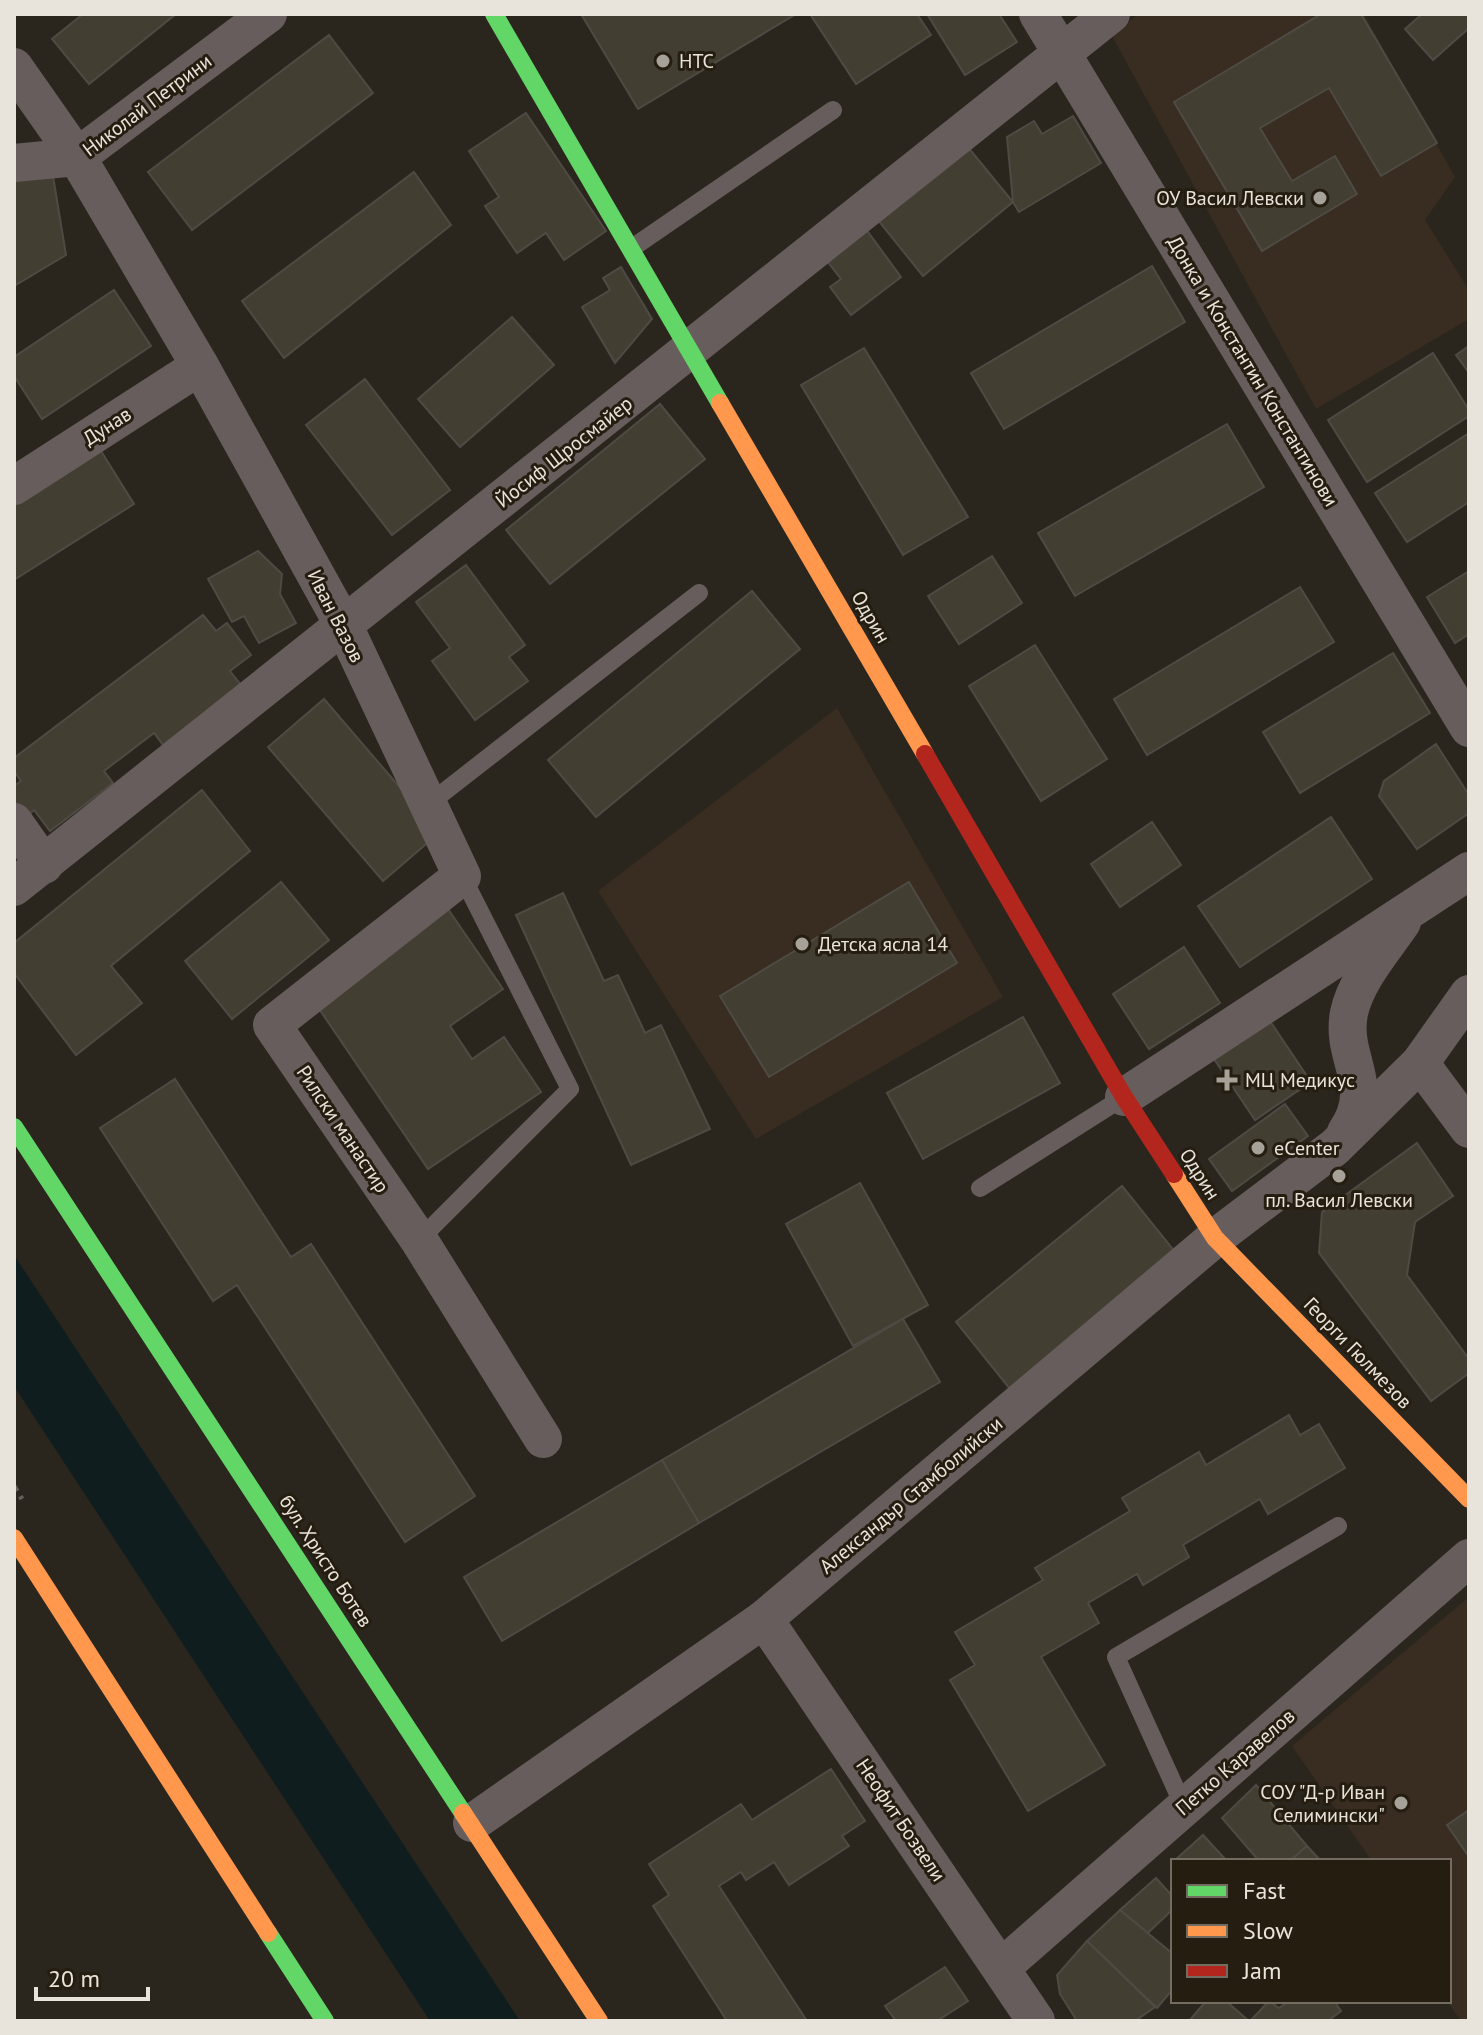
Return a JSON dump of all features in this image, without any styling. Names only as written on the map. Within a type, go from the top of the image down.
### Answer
[{"type":"street","name":"Николай Петрини","points":[[14,163],[77,157],[268,14]]},
{"type":"street","name":"Одрин","points":[[494,14],[1124,1097],[1215,1238]]},
{"type":"street","name":"Донка и Константин Константинови","points":[[1038,14],[1469,728]]},
{"type":"street","name":"Йосиф Щросмайер","points":[[29,876],[1111,14]]},
{"type":"street","name":"Иван Вазов","points":[[14,67],[77,157],[200,366],[344,626],[426,806],[462,876]]},
{"type":"street","name":"Дунав","points":[[14,486],[200,366]]},
{"type":"street","points":[[14,822],[29,876]]},
{"type":"street","points":[[1124,1097],[1469,871]]},
{"type":"street","name":"Рилски манастир","points":[[462,876],[272,1025],[419,1240],[543,1439]]},
{"type":"street","points":[[1335,1147],[1356,1115],[1361,1100],[1348,1036],[1354,994],[1410,910]]},
{"type":"street","points":[[1335,1147],[1420,1063],[1469,994]]},
{"type":"street","points":[[1420,1063],[1469,1129]]},
{"type":"street","name":"бул. Христо Ботев","points":[[14,1127],[599,2021]]},
{"type":"street","name":"Александър Стамболийски","points":[[472,1823],[764,1619],[1215,1238],[1335,1147]]},
{"type":"street","name":"Георги Гюлмезов","points":[[1215,1238],[1469,1499]]},
{"type":"street","points":[[18,1554],[325,2021]]},
{"type":"street","name":"Петко Каравелов","points":[[1001,1968],[1469,1558]]},
{"type":"street","name":"Неофит Бозвели","points":[[764,1619],[1036,2021]]},
{"type":"lane","points":[[632,248],[833,110]]},
{"type":"lane","points":[[426,806],[699,593]]},
{"type":"lane","name":"Иван Вазов","points":[[419,1240],[570,1089],[462,876]]},
{"type":"lane","points":[[980,1188],[1124,1097]]},
{"type":"lane","points":[[1184,1807],[1116,1657],[1338,1526]]},
{"type":"shaded area","name":"ОУ Васил Левски","points":[[1138,14],[1364,14],[1455,177],[1425,220],[1469,290],[1469,319],[1316,409],[1112,36]]},
{"type":"shaded area","name":"Детска ясла 14","points":[[837,708],[1003,997],[756,1139],[598,891]]},
{"type":"shaded area","points":[[14,1255],[520,2021],[430,2021],[14,1386]]},
{"type":"shaded area","name":"СОУ \"Д-р Иван Селимински\"","points":[[1469,1597],[1469,2021],[1461,2021],[1448,2003],[1451,2003],[1451,1859],[1371,1859],[1292,1746]]},
{"type":"building","points":[[83,14],[176,14],[89,84],[52,39]]},
{"type":"building","name":"НТС","points":[[581,14],[796,14],[638,109]]},
{"type":"building","points":[[810,14],[917,14],[931,35],[856,84]]},
{"type":"building","points":[[927,14],[999,14],[1017,42],[965,75]]},
{"type":"building","points":[[1321,14],[1361,14],[1437,143],[1381,176],[1329,88],[1260,128],[1292,181],[1335,156],[1357,194],[1262,251],[1174,102]]},
{"type":"building","points":[[1422,14],[1469,14],[1469,28],[1433,60],[1405,29]]},
{"type":"building","points":[[329,35],[373,93],[192,230],[148,172]]},
{"type":"building","points":[[526,113],[606,231],[564,260],[546,233],[517,253],[485,206],[499,197],[469,151]]},
{"type":"building","points":[[1073,116],[1101,163],[1019,212],[1013,202],[1007,137],[1034,121],[1042,134]]},
{"type":"building","points":[[967,146],[1013,202],[923,276],[877,219]]},
{"type":"building","points":[[52,170],[66,255],[14,286],[14,177]]},
{"type":"building","points":[[414,172],[451,225],[284,358],[242,301]]},
{"type":"building","points":[[863,225],[901,277],[851,315],[830,287],[841,279],[823,256]]},
{"type":"building","points":[[1152,266],[1185,322],[1004,429],[971,373]]},
{"type":"building","points":[[621,267],[652,319],[615,363],[582,307],[610,290],[603,278]]},
{"type":"building","points":[[114,290],[151,346],[42,419],[14,376],[14,357]]},
{"type":"building","points":[[512,317],[554,365],[460,447],[418,399]]},
{"type":"building","points":[[1469,346],[1469,373],[1456,355]]},
{"type":"building","points":[[864,348],[968,517],[903,555],[801,385]]},
{"type":"building","points":[[1433,353],[1469,410],[1469,416],[1367,482],[1328,420]]},
{"type":"building","points":[[365,379],[450,490],[392,535],[306,425]]},
{"type":"building","points":[[660,404],[705,459],[550,584],[506,530]]},
{"type":"building","points":[[1227,424],[1264,487],[1075,596],[1038,533]]},
{"type":"building","points":[[1469,433],[1469,502],[1407,542],[1375,493]]},
{"type":"building","points":[[101,451],[134,504],[14,580],[14,505]]},
{"type":"building","points":[[258,551],[282,574],[280,594],[296,623],[259,643],[244,616],[232,622],[208,579]]},
{"type":"building","points":[[992,556],[1022,603],[959,644],[928,596]]},
{"type":"building","points":[[466,565],[525,645],[509,657],[528,681],[475,720],[432,661],[450,648],[416,602]]},
{"type":"building","points":[[1469,571],[1469,634],[1455,643],[1427,597]]},
{"type":"building","points":[[1300,587],[1334,642],[1147,755],[1114,699]]},
{"type":"building","points":[[752,591],[800,649],[596,817],[548,760]]},
{"type":"building","points":[[203,615],[216,631],[227,623],[251,655],[230,671],[241,685],[163,745],[154,733],[104,771],[113,783],[50,831],[34,810],[26,817],[14,801],[14,786],[21,781],[14,771],[14,758]]},
{"type":"building","points":[[1035,645],[1107,759],[1041,801],[969,686]]},
{"type":"building","points":[[1393,653],[1430,713],[1300,793],[1263,732]]},
{"type":"building","points":[[324,699],[439,833],[383,881],[268,747]]},
{"type":"building","points":[[1436,744],[1469,795],[1469,813],[1417,849],[1379,796],[1384,781]]},
{"type":"building","points":[[202,790],[250,851],[111,966],[142,1003],[76,1055],[14,973],[14,943]]},
{"type":"building","points":[[1331,817],[1372,879],[1240,967],[1198,906]]},
{"type":"building","points":[[1152,822],[1181,865],[1120,907],[1091,864]]},
{"type":"building","points":[[281,882],[329,940],[232,1019],[185,961]]},
{"type":"building","points":[[909,882],[957,963],[769,1077],[720,996]]},
{"type":"building","points":[[563,893],[604,981],[618,975],[645,1033],[661,1025],[710,1129],[631,1165],[516,915]]},
{"type":"building","points":[[448,909],[503,989],[450,1026],[472,1059],[504,1037],[541,1092],[428,1169],[313,1000]]},
{"type":"building","points":[[1184,947],[1220,1003],[1149,1049],[1113,994]]},
{"type":"building","points":[[1266,1015],[1311,1082],[1255,1120],[1210,1053]]},
{"type":"building","points":[[1023,1017],[1060,1083],[923,1159],[887,1093]]},
{"type":"building","points":[[175,1079],[291,1257],[311,1244],[475,1496],[405,1542],[237,1285],[213,1301],[100,1128]]},
{"type":"building","name":"eCenter","points":[[1285,1104],[1308,1136],[1232,1191],[1209,1159]]},
{"type":"building","points":[[1417,1143],[1453,1196],[1415,1222],[1407,1275],[1469,1359],[1469,1373],[1431,1401],[1319,1253],[1322,1212]]},
{"type":"building","points":[[860,1183],[928,1305],[853,1346],[786,1224]]},
{"type":"building","points":[[1122,1186],[1176,1253],[1010,1389],[956,1322]]},
{"type":"building","points":[[903,1319],[940,1382],[699,1523],[662,1460]]},
{"type":"building","points":[[1289,1415],[1300,1435],[1319,1424],[1345,1468],[1268,1514],[1260,1499],[1183,1545],[1189,1557],[1143,1585],[1137,1574],[1088,1603],[1099,1623],[1041,1657],[1105,1765],[1028,1811],[950,1680],[975,1665],[955,1632],[1043,1580],[1035,1568],[1130,1511],[1122,1498],[1199,1452],[1206,1465]]},
{"type":"building","points":[[662,1460],[699,1523],[502,1641],[464,1577]]},
{"type":"building","points":[[831,1769],[865,1821],[842,1836],[849,1846],[789,1885],[774,1862],[746,1880],[741,1872],[719,1886],[807,2021],[727,2021],[653,1906],[669,1895],[649,1864],[741,1804],[752,1820]]},
{"type":"building","points":[[1256,1785],[1307,1846],[1292,1859],[1257,1859],[1222,1818]]},
{"type":"building","points":[[1469,1810],[1469,1857],[1447,1825]]},
{"type":"building","points":[[1203,1835],[1225,1859],[1176,1859]]},
{"type":"building","points":[[1307,1846],[1319,1859],[1292,1859]]},
{"type":"building","points":[[1156,1878],[1171,1895],[1171,1911],[1148,1933],[1120,1910]]},
{"type":"building","points":[[1120,1910],[1171,1952],[1171,1991],[1157,2008],[1087,1941]]},
{"type":"building","points":[[1087,1941],[1155,2007],[1135,2021],[1077,2021],[1060,1994],[1057,1975]]},
{"type":"building","points":[[945,1967],[968,2001],[937,2021],[896,2021],[885,2006]]},
{"type":"building","points":[[1204,2003],[1228,2003],[1249,2021],[1189,2021]]},
{"type":"building","points":[[1267,2003],[1279,2008],[1286,2003],[1335,2003],[1341,2011],[1328,2021],[1250,2021]]},
{"type":"traffic: fast","points":[[494,14],[720,403]]},
{"type":"traffic: fast","points":[[14,1127],[463,1813]]},
{"type":"traffic: fast","points":[[268,1933],[325,2021]]},
{"type":"traffic: slow","points":[[720,403],[925,754]]},
{"type":"traffic: slow","points":[[1174,1174],[1215,1238],[1469,1499]]},
{"type":"traffic: slow","points":[[14,1538],[268,1933]]},
{"type":"traffic: slow","points":[[463,1813],[599,2021]]},
{"type":"traffic: jam","points":[[925,754],[1124,1097],[1174,1174]]},
{"type":"place","name":"НТС","points":[[663,61]]},
{"type":"place","name":"ОУ Васил Левски","points":[[1320,198]]},
{"type":"place","name":"Детска ясла 14","points":[[802,944]]},
{"type":"place","name":"МЦ Медикус","points":[[1227,1080]]},
{"type":"place","name":"eCenter","points":[[1258,1148]]},
{"type":"place","name":"пл. Васил Левски","points":[[1339,1176]]},
{"type":"place","name":"СОУ \"Д-р Иван Селимински\"","points":[[1401,1803]]}]
